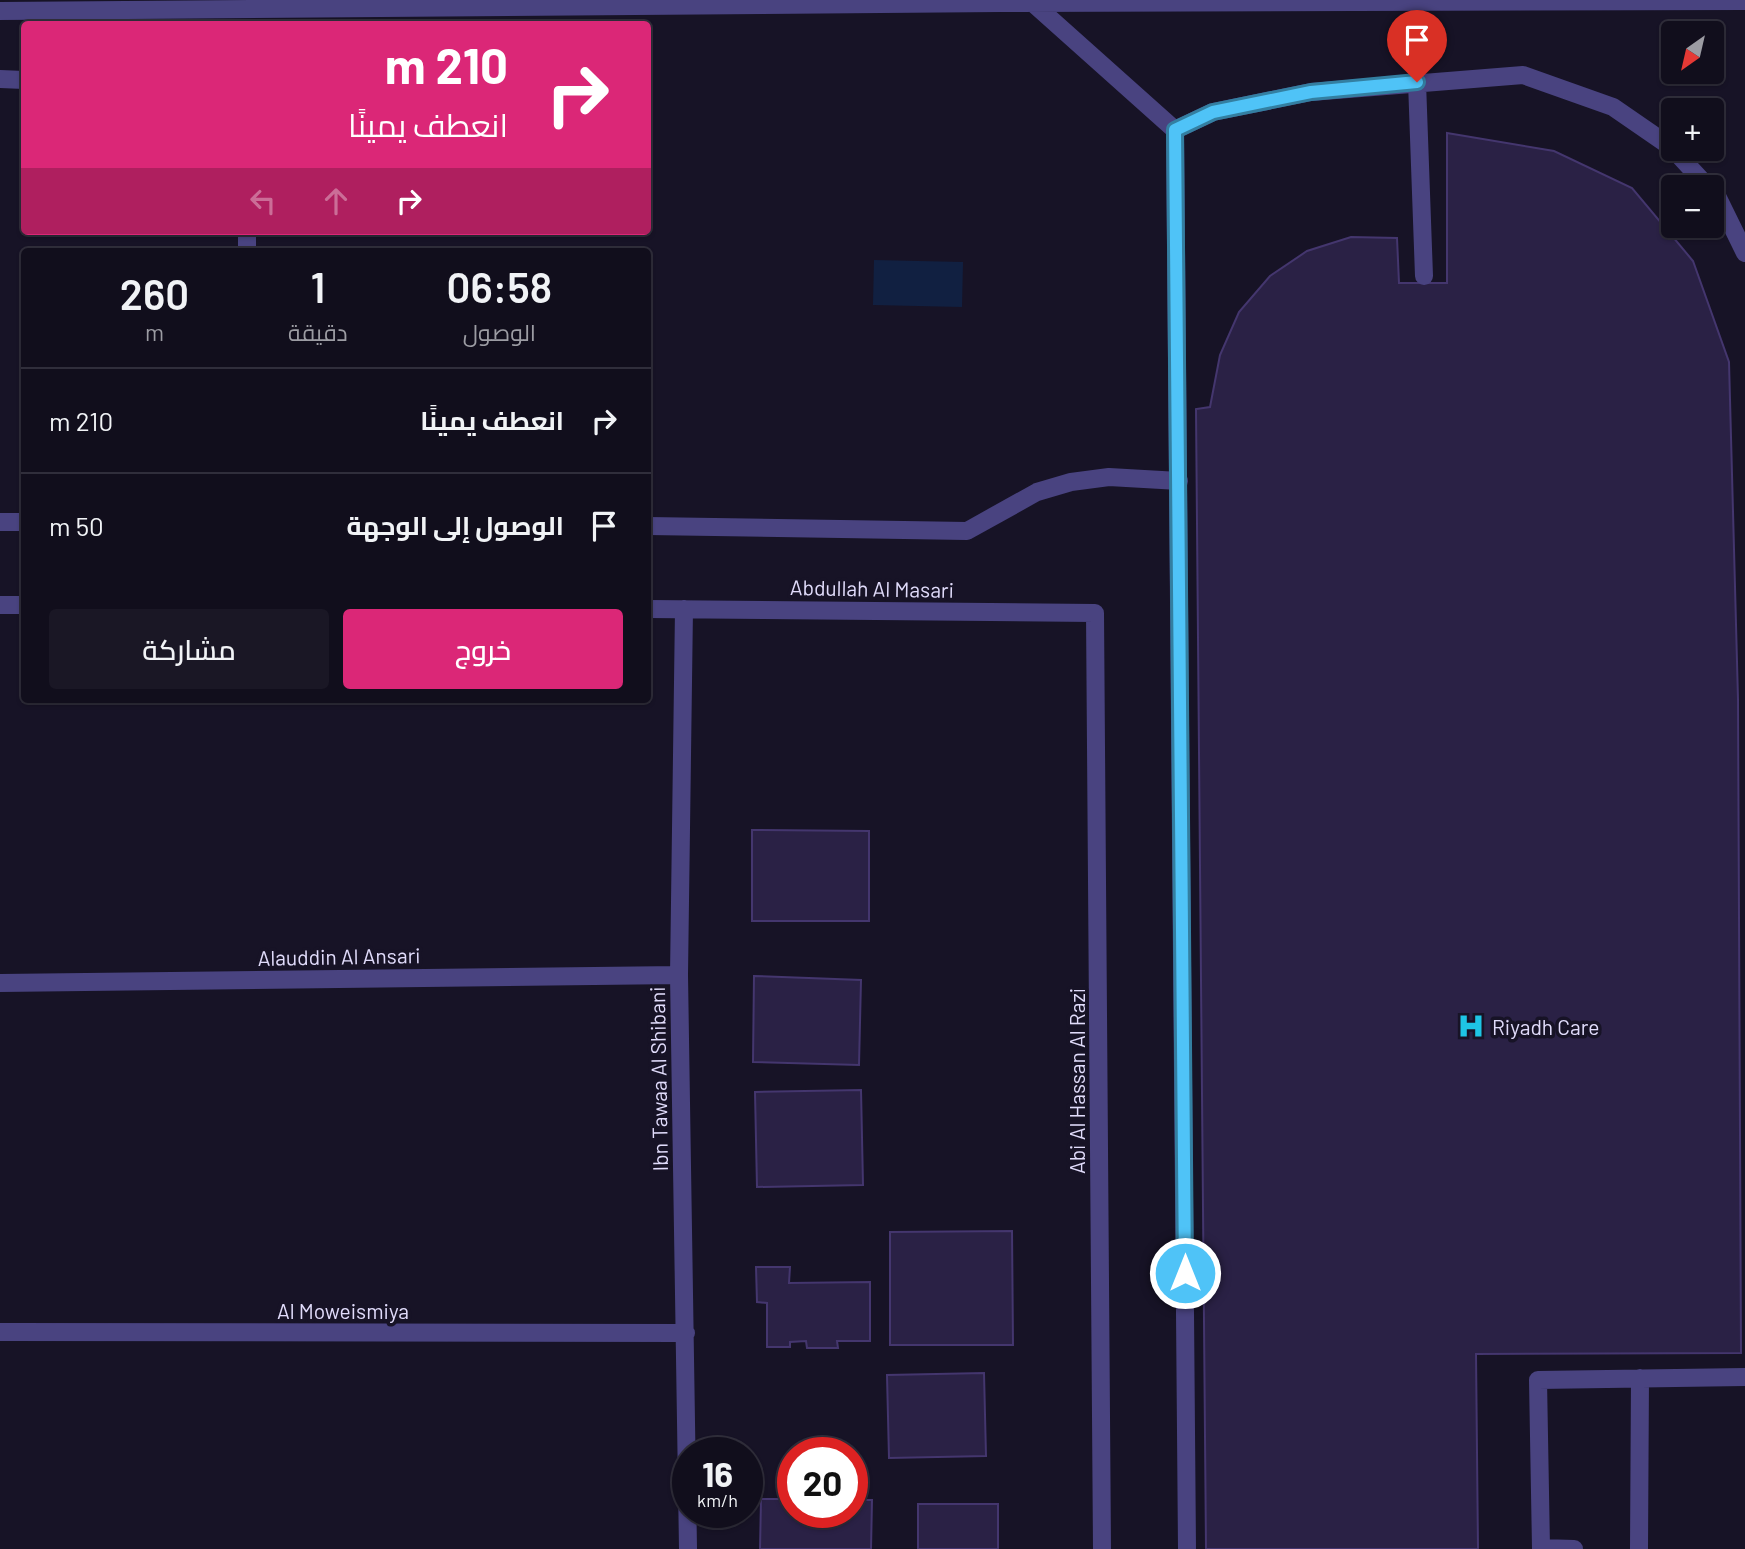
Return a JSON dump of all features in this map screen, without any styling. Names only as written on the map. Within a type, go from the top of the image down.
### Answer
[{"type":"street","points":[[0,11],[1001,1],[1034,4],[1745,1]]},
{"type":"street","points":[[1034,4],[1175,130],[1187,1549]]},
{"type":"street","points":[[1175,130],[1213,112],[1311,92],[1523,75],[1613,107],[1671,147],[1697,175]]},
{"type":"street","points":[[0,79],[21,80]]},
{"type":"street","points":[[1417,82],[1424,276]]},
{"type":"street","points":[[1724,210],[1745,253]]},
{"type":"street","points":[[651,526],[967,531],[1037,492],[1071,482],[1109,477],[1179,481]]},
{"type":"street","points":[[0,522],[21,522]]},
{"type":"street","points":[[0,605],[21,605]]},
{"type":"street","name":"Abdullah Al Masari","points":[[651,608],[1096,613]]},
{"type":"street","name":"Ibn Tawaa Al Shibani","points":[[684,609],[680,975],[688,1549]]},
{"type":"street","name":"Abi Al Hassan Al Razi","points":[[1096,613],[1102,1549]]},
{"type":"street","name":"Alauddin Al Ansari","points":[[0,983],[680,975]]},
{"type":"street","name":"Al Moweismiya","points":[[0,1332],[685,1333]]},
{"type":"street","points":[[1574,1549],[1541,1548],[1538,1380],[1745,1377]]},
{"type":"street","points":[[1639,1549],[1640,1378]]},
{"type":"water","points":[[874,260],[963,262],[962,307],[873,305]]},
{"type":"building","name":"Riyadh Care","points":[[1447,133],[1554,151],[1632,188],[1661,223],[1661,238],[1674,238],[1693,261],[1729,362],[1738,699],[1741,1353],[1476,1354],[1478,1549],[1206,1549],[1196,409],[1210,407],[1220,355],[1239,312],[1270,276],[1307,251],[1351,237],[1397,238],[1399,283],[1447,283]]},
{"type":"building","points":[[752,830],[869,831],[869,921],[752,921]]},
{"type":"building","points":[[754,976],[861,980],[859,1065],[753,1062]]},
{"type":"building","points":[[861,1090],[863,1185],[757,1187],[755,1092]]},
{"type":"building","points":[[1012,1231],[1013,1345],[890,1345],[890,1232]]},
{"type":"building","points":[[756,1267],[790,1267],[789,1283],[870,1282],[870,1341],[837,1341],[838,1348],[807,1348],[806,1341],[790,1342],[790,1347],[767,1347],[767,1303],[757,1302]]},
{"type":"building","points":[[984,1373],[986,1456],[889,1458],[887,1375]]},
{"type":"building","points":[[763,1499],[777,1499],[777,1528],[868,1528],[868,1500],[872,1500],[871,1549],[760,1549]]},
{"type":"building","points":[[918,1504],[998,1504],[998,1549],[918,1549]]},
{"type":"place","name":"Riyadh Care","points":[[1471,1026]]},
{"type":"route","points":[[1185,1273],[1175,130],[1213,112],[1311,92],[1417,82]]}]
